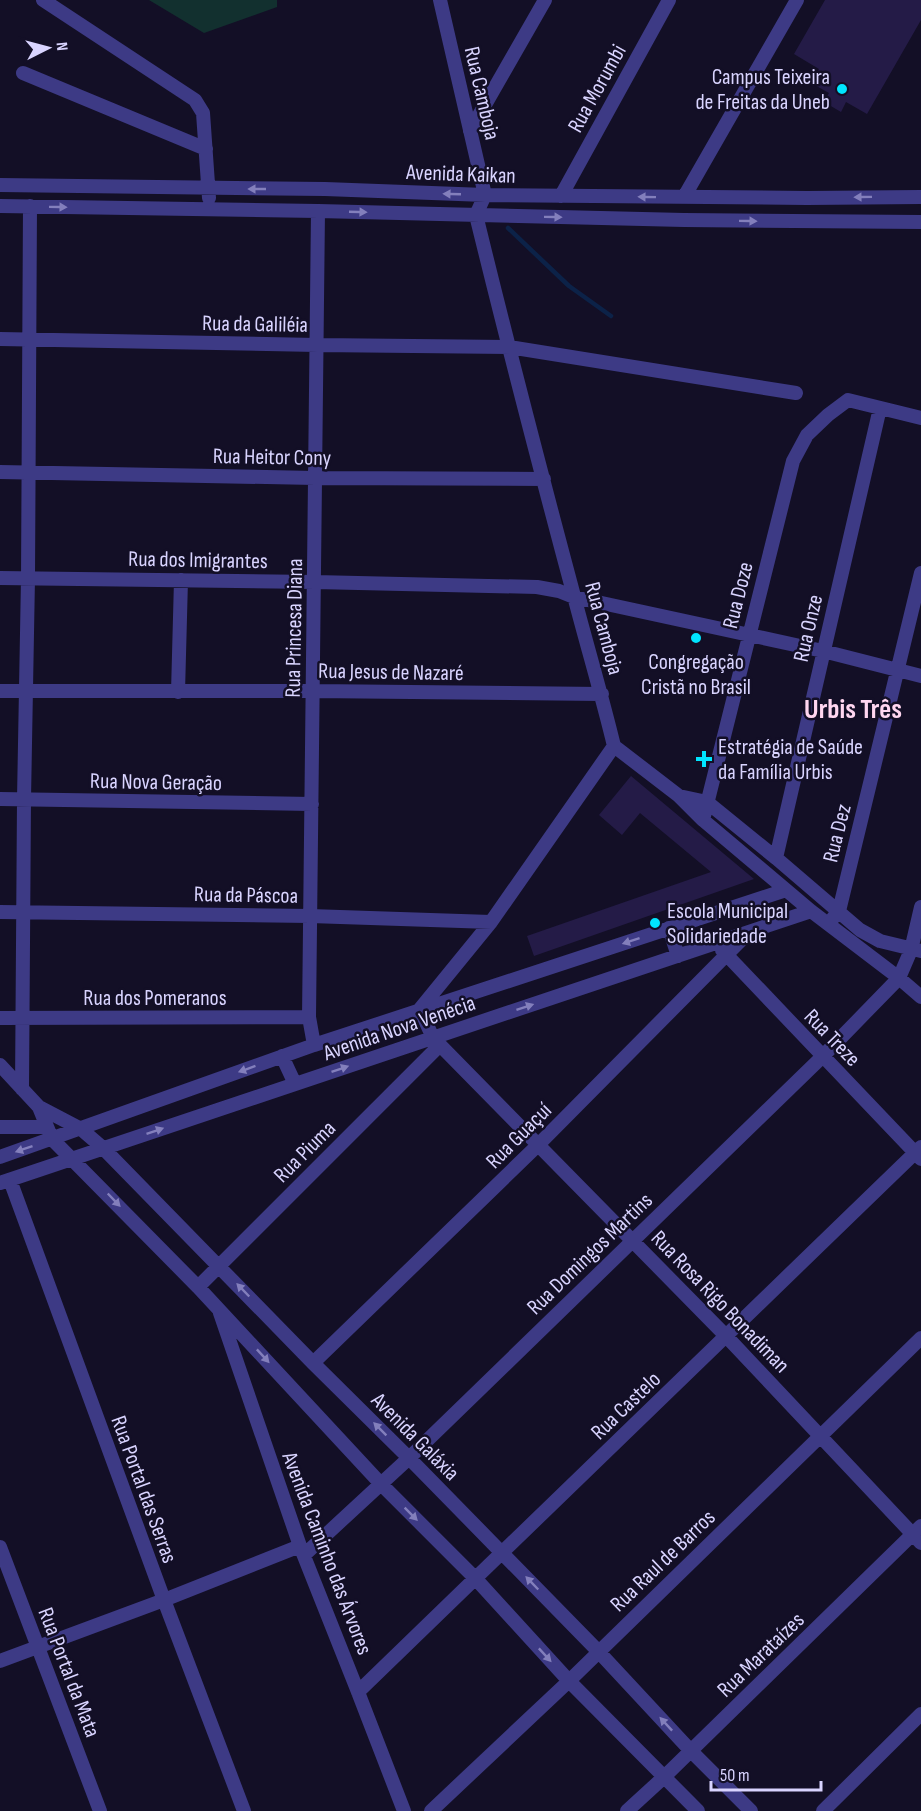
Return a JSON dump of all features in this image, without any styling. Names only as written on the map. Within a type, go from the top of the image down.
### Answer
[{"type":"street","points":[[43,0],[195,100],[203,113],[209,209]]},
{"type":"street","name":"Rua Camboja","points":[[440,0],[470,132],[480,205],[508,347],[614,746]]},
{"type":"street","points":[[470,132],[545,0]]},
{"type":"street","name":"Rua Morumbi","points":[[561,196],[669,0]]},
{"type":"street","points":[[684,197],[797,0]]},
{"type":"street","points":[[22,73],[206,148]]},
{"type":"street","name":"Avenida Kaikan","points":[[0,185],[325,189],[480,205],[684,220],[921,222]]},
{"type":"street","name":"Avenida Kaikan","points":[[0,206],[318,210],[480,205],[561,196],[921,197]]},
{"type":"street","points":[[22,1089],[30,206]]},
{"type":"street","name":"Rua Princesa Diana","points":[[314,1045],[309,1017],[318,210]]},
{"type":"street","name":"Rua da Galiléia","points":[[0,339],[508,347],[796,393]]},
{"type":"street","name":"Rua Doze","points":[[703,820],[793,461],[807,435],[848,400],[880,408]]},
{"type":"street","points":[[880,408],[921,417]]},
{"type":"street","name":"Rua Onze","points":[[776,858],[880,408]]},
{"type":"street","name":"Rua Heitor Cony","points":[[0,472],[315,478],[544,478]]},
{"type":"street","name":"Rua Dez","points":[[828,924],[839,911],[921,573]]},
{"type":"street","name":"Rua dos Imigrantes","points":[[0,578],[537,587],[823,651],[921,676]]},
{"type":"street","points":[[178,692],[182,580]]},
{"type":"street","name":"Rua Jesus de Nazaré","points":[[0,691],[602,694]]},
{"type":"street","points":[[420,1009],[491,922],[614,746],[679,796],[703,820],[786,891],[921,997]]},
{"type":"street","points":[[679,796],[707,802],[860,930],[880,941],[916,951]]},
{"type":"street","name":"Rua Nova Geração","points":[[0,799],[312,804]]},
{"type":"street","name":"Avenida Nova Venécia","points":[[0,1157],[49,1133],[81,1129],[420,1009],[786,891]]},
{"type":"street","points":[[899,978],[916,951],[921,907]]},
{"type":"street","name":"Avenida Nova Venécia","points":[[5,1181],[295,1084],[437,1042],[811,911]]},
{"type":"street","name":"Rua da Páscoa","points":[[0,912],[310,916],[491,922]]},
{"type":"street","points":[[669,928],[678,956]]},
{"type":"street","name":"Rua Guaçuí","points":[[313,1363],[538,1145],[748,932]]},
{"type":"street","name":"Rua Treze","points":[[715,944],[919,1153]]},
{"type":"street","name":"Rua Domingos Martins","points":[[302,1551],[410,1458],[823,1056],[899,978]]},
{"type":"street","name":"Rua Rosa Rigo Bonadiman","points":[[420,1009],[437,1042],[918,1535]]},
{"type":"street","name":"Rua dos Pomeranos","points":[[0,1018],[309,1017]]},
{"type":"street","name":"Rua Piuma","points":[[198,1287],[437,1042]]},
{"type":"street","points":[[282,1056],[295,1084]]},
{"type":"street","points":[[0,1065],[39,1107],[49,1133],[73,1159],[219,1308],[381,1484],[475,1578],[569,1681],[698,1811]]},
{"type":"street","name":"Avenida Galáxia","points":[[39,1107],[81,1129],[103,1148],[503,1553],[751,1811]]},
{"type":"street","points":[[0,1127],[49,1133]]},
{"type":"street","name":"Rua Castelo","points":[[358,1692],[919,1153]]},
{"type":"street","name":"Rua Portal das Serras","points":[[5,1181],[244,1811]]},
{"type":"street","name":"Avenida Caminho das Árvores","points":[[219,1308],[302,1551],[404,1811]]},
{"type":"street","name":"Rua Raul de Barros","points":[[430,1811],[569,1681],[921,1338]]},
{"type":"street","name":"Rua Marataízes","points":[[627,1811],[918,1535]]},
{"type":"street","name":"Rua Portal da Mata","points":[[0,1547],[100,1811]]},
{"type":"street","points":[[0,1661],[302,1551]]},
{"type":"street","points":[[824,1811],[921,1714]]},
{"type":"green space","points":[[149,0],[277,0],[277,7],[204,33]]},
{"type":"building","points":[[825,0],[921,0],[921,20],[867,114],[846,102],[841,112],[824,102],[829,93],[811,83],[819,69],[794,54]]},
{"type":"building","points":[[631,776],[754,879],[534,956],[527,936],[711,872],[640,813],[622,835],[599,815]]},
{"type":"waterway","points":[[508,228],[569,286],[611,316]]},
{"type":"place","name":"Campus Teixeira de Freitas da Uneb","points":[[842,89]]},
{"type":"place","name":"Congregação Cristã no Brasil","points":[[696,638]]},
{"type":"place","name":"Estratégia de Saúde da Família Urbis","points":[[704,759]]},
{"type":"place","name":"Escola Municipal Solidariedade","points":[[655,923]]},
{"type":"district","name":"Urbis Três","points":[[853,708]]}]
